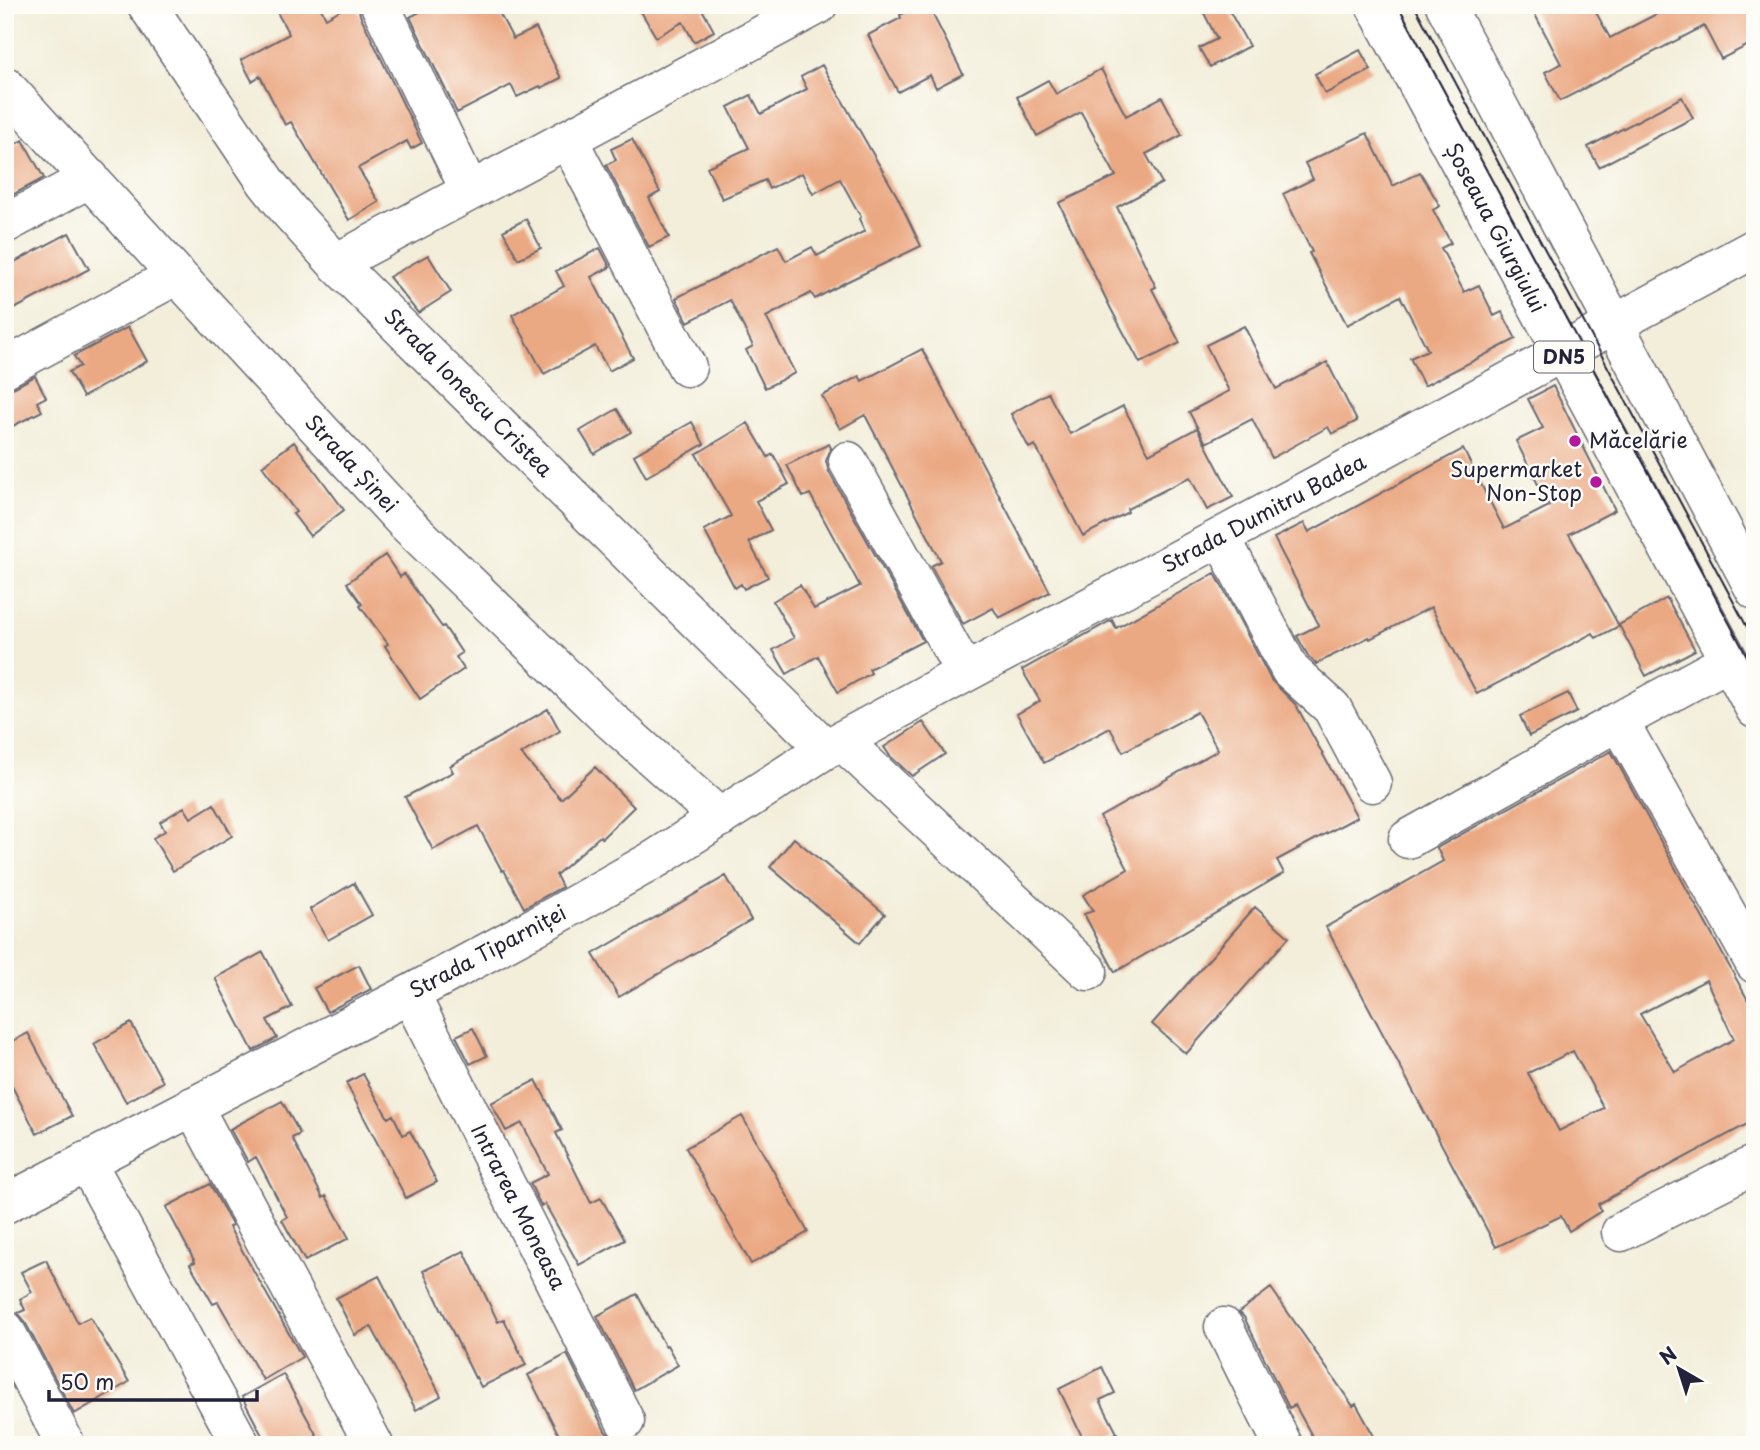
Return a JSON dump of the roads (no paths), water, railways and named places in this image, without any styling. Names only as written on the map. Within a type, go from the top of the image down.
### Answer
[{"type":"street","name":"Strada Ionescu Cristea","points":[[147,5],[267,181],[289,211],[336,263],[834,745],[1088,971]]},
{"type":"street","points":[[380,5],[470,191]]},
{"type":"street","points":[[336,263],[818,5]]},
{"type":"street","name":"Șoseaua Giurgiului","points":[[1375,5],[1755,709]]},
{"type":"street","name":"DN5","points":[[1451,10],[1755,590]]},
{"type":"street","name":"Strada Șinei","points":[[5,86],[405,522],[606,716],[720,818]]},
{"type":"street","points":[[568,139],[687,366]]},
{"type":"street","points":[[5,225],[90,178]]},
{"type":"street","name":"Strada Dumitru Badea","points":[[774,783],[834,745],[965,673],[1755,248]]},
{"type":"street","points":[[5,368],[177,275]]},
{"type":"street","points":[[848,461],[965,673]]},
{"type":"street","points":[[1221,537],[1290,670],[1332,708],[1372,783]]},
{"type":"street","points":[[1408,839],[1729,661]]},
{"type":"street","points":[[1619,721],[1755,964]]},
{"type":"street","name":"Strada Tiparniței","points":[[5,1203],[553,918],[657,858],[774,783]]},
{"type":"street","name":"Intrarea Moneasa","points":[[410,994],[625,1421]]},
{"type":"street","points":[[193,1106],[374,1445]]},
{"type":"street","points":[[86,1161],[242,1445]]},
{"type":"street","points":[[1621,1232],[1755,1164]]},
{"type":"street","points":[[1224,1327],[1283,1445]]},
{"type":"street","points":[[5,1330],[66,1445]]},
{"type":"tram line","points":[[1398,5],[1755,671]]},
{"type":"tram line","points":[[1414,5],[1755,642]]},
{"type":"place","name":"Măcelărie","points":[[1575,441]]},
{"type":"place","name":"Supermarket Non-Stop","points":[[1596,482]]}]
